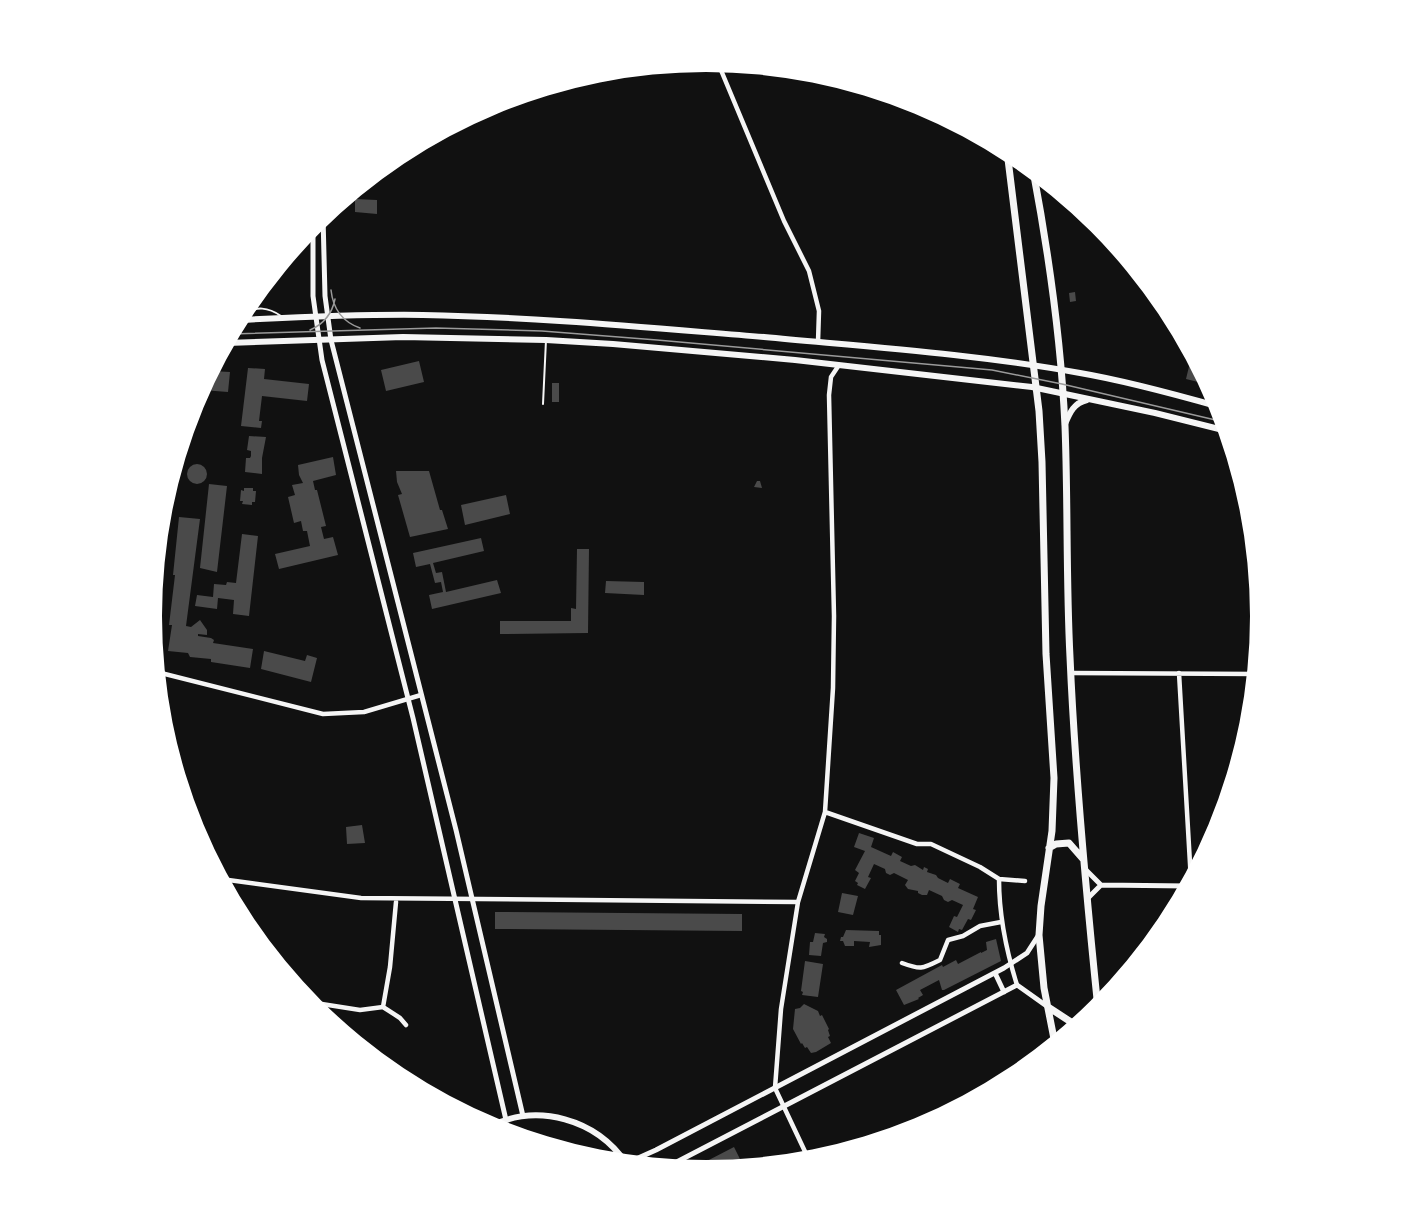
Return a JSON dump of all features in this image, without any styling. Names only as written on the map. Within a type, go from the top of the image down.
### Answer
[{"type":"main road","points":[[1009,164],[1036,388],[1042,462],[1046,654],[1054,778],[1053,812],[1039,935],[1041,969],[1053,1035]]},
{"type":"main road","points":[[1035,182],[1047,255],[1061,369],[1065,424],[1071,673],[1097,995]]},
{"type":"main road","points":[[251,319],[423,315],[610,324],[818,342],[963,356],[1061,369],[1207,404]]},
{"type":"main road","points":[[236,343],[403,337],[613,344],[839,365],[1036,388],[1217,429]]},
{"type":"main road","points":[[1065,424],[1075,405],[1090,399]]},
{"type":"main road","points":[[1049,848],[1056,844],[1069,843],[1080,853],[1085,865]]},
{"type":"main road","points":[[1048,1007],[1069,1021]]},
{"type":"main road","points":[[506,1120],[523,1116],[558,1117],[583,1125],[609,1143],[617,1152]]},
{"type":"street","points":[[721,72],[784,221],[811,275],[819,311],[818,342]]},
{"type":"street","points":[[323,230],[323,265],[330,340],[472,898],[523,1116]]},
{"type":"street","points":[[313,240],[314,317],[318,341],[456,897],[506,1120]]},
{"type":"street","points":[[805,1151],[775,1088],[781,1009],[798,902],[825,812],[832,688],[833,581],[829,395],[832,374],[839,365]]},
{"type":"street","points":[[1071,673],[1247,674]]},
{"type":"street","points":[[1179,673],[1190,865]]},
{"type":"street","points":[[166,674],[322,714],[364,712],[421,695]]},
{"type":"street","points":[[825,812],[917,844],[931,844],[980,867],[999,879],[1025,880]]},
{"type":"street","points":[[1085,865],[1101,885]]},
{"type":"street","points":[[999,879],[1001,922],[1017,985],[1048,1007]]},
{"type":"street","points":[[231,880],[361,898],[456,897],[798,902]]},
{"type":"street","points":[[1088,899],[1101,885],[1179,886]]},
{"type":"street","points":[[383,1007],[390,967],[396,902]]},
{"type":"street","points":[[902,963],[923,969],[940,960],[948,940],[963,936],[980,926],[1001,922]]},
{"type":"street","points":[[644,1156],[995,973],[1028,952],[1039,935]]},
{"type":"street","points":[[995,973],[1004,992]]},
{"type":"street","points":[[682,1159],[1017,985]]},
{"type":"street","points":[[326,1005],[360,1010],[383,1007],[400,1018],[406,1025]]},
{"type":"lane","points":[[258,309],[269,309],[284,318]]},
{"type":"lane","points":[[543,404],[546,340]]},
{"type":"building","points":[[357,199],[377,200],[377,214],[355,212],[355,201]]},
{"type":"building","points":[[1075,292],[1076,301],[1070,302],[1069,293]]},
{"type":"building","points":[[419,361],[424,382],[386,391],[381,370]]},
{"type":"building","points":[[1189,366],[1197,382],[1186,379]]},
{"type":"building","points":[[248,368],[265,369],[264,379],[309,384],[307,401],[262,396],[259,421],[262,421],[261,428],[241,426]]},
{"type":"building","points":[[221,371],[230,372],[228,392],[212,391]]},
{"type":"building","points":[[552,383],[559,383],[559,402],[552,402]]},
{"type":"building","points":[[249,436],[266,437],[262,474],[245,472],[246,458],[251,456],[251,451],[247,450]]},
{"type":"building","points":[[333,457],[336,475],[313,481],[326,526],[321,527],[324,539],[333,537],[338,555],[279,569],[275,554],[310,546],[307,531],[303,531],[301,521],[294,523],[288,497],[295,495],[292,485],[303,483],[298,465]]},
{"type":"building","points":[[197,464],[204,467],[207,474],[204,481],[197,484],[190,481],[187,474],[190,467]]},
{"type":"building","points":[[396,471],[429,471],[448,529],[410,537],[398,495],[402,494],[397,482]]},
{"type":"building","points":[[757,481],[760,481],[762,488],[754,487]]},
{"type":"building","points":[[209,484],[227,486],[217,572],[200,568]]},
{"type":"building","points":[[244,488],[253,488],[253,491],[256,491],[255,502],[252,502],[252,505],[242,504],[243,501],[240,501],[241,490],[244,491]]},
{"type":"building","points":[[506,495],[510,514],[465,525],[461,505]]},
{"type":"building","points":[[179,517],[200,519],[186,626],[191,627],[200,620],[207,630],[207,635],[198,634],[198,636],[211,638],[214,640],[213,643],[253,649],[250,668],[211,662],[211,659],[190,657],[188,653],[168,651],[172,625],[169,625]]},
{"type":"building","points":[[242,534],[258,536],[249,616],[233,614],[234,600],[218,598],[217,609],[195,606],[197,595],[213,597],[214,584],[236,583]]},
{"type":"building","points":[[481,538],[484,551],[433,563],[436,573],[442,572],[446,592],[497,580],[501,593],[432,609],[429,595],[443,592],[441,582],[435,583],[430,564],[416,567],[413,553]]},
{"type":"building","points":[[577,549],[589,549],[588,633],[500,634],[500,621],[571,621],[571,608],[576,609]]},
{"type":"building","points":[[606,581],[644,582],[644,595],[605,593]]},
{"type":"building","points":[[264,651],[305,661],[307,655],[317,658],[311,682],[261,669]]},
{"type":"building","points":[[362,825],[365,843],[347,844],[346,827]]},
{"type":"building","points":[[859,833],[874,838],[871,847],[891,856],[893,852],[902,857],[900,861],[923,870],[924,867],[928,869],[927,872],[948,883],[950,879],[960,884],[958,888],[978,897],[973,909],[976,910],[971,920],[968,919],[962,930],[959,929],[958,932],[949,927],[963,905],[952,900],[948,902],[942,896],[929,890],[927,895],[922,895],[918,891],[908,889],[905,885],[908,880],[894,873],[890,875],[885,869],[874,864],[868,877],[871,878],[865,889],[857,885],[855,881],[859,873],[855,870],[865,851],[854,847]]},
{"type":"building","points":[[842,893],[858,896],[853,915],[838,912]]},
{"type":"building","points":[[495,912],[742,914],[742,931],[495,929]]},
{"type":"building","points":[[846,930],[879,931],[881,945],[869,947],[870,942],[854,941],[854,946],[845,946],[843,941],[840,941]]},
{"type":"building","points":[[815,933],[825,934],[824,937],[827,939],[827,942],[823,943],[821,956],[809,955],[810,942],[813,942]]},
{"type":"building","points":[[996,939],[1001,961],[944,990],[939,980],[920,990],[923,995],[919,999],[904,1005],[896,990],[942,965],[943,967],[956,960],[958,964],[987,950],[986,942]]},
{"type":"building","points":[[805,961],[823,964],[818,997],[802,995]]},
{"type":"building","points":[[804,1004],[818,1011],[820,1016],[822,1015],[829,1029],[830,1036],[828,1037],[831,1043],[811,1053],[801,1044],[793,1029],[795,1009]]},
{"type":"building","points":[[734,1147],[740,1159],[709,1160]]},
{"type":"tram line","points":[[331,290],[340,314],[360,328]]},
{"type":"tram line","points":[[310,330],[327,318],[335,299]]},
{"type":"tram line","points":[[242,334],[436,328],[542,331],[657,340],[992,370],[1214,420]]}]
